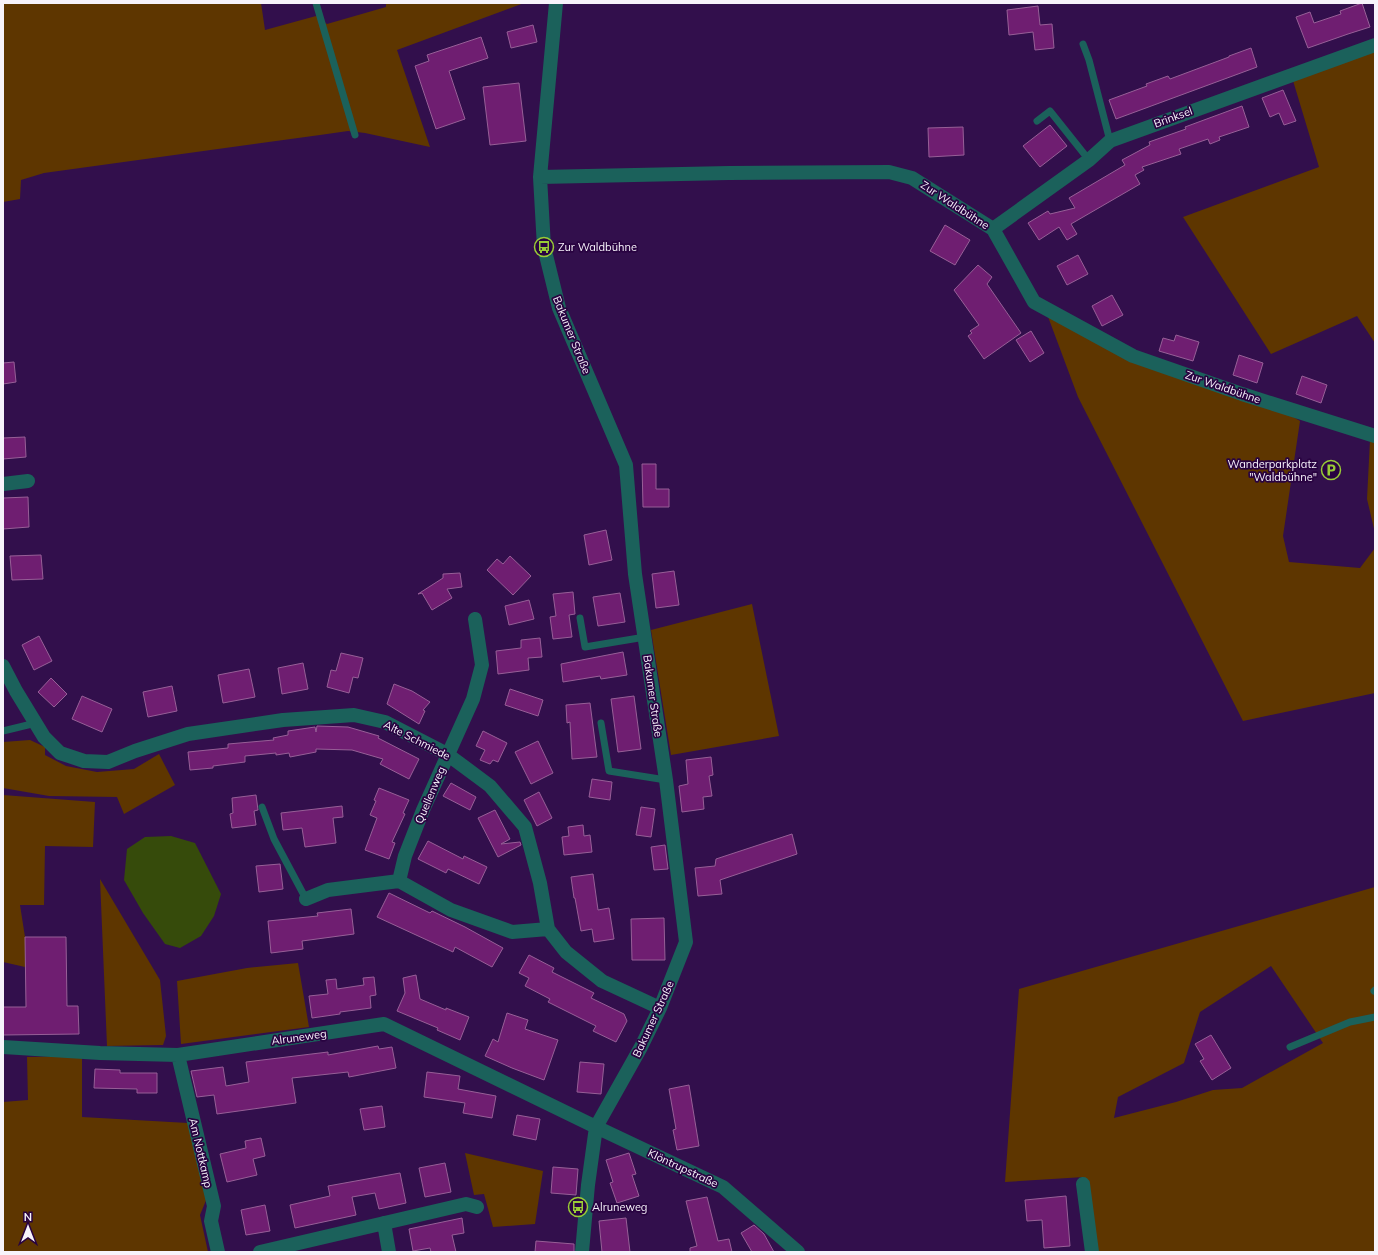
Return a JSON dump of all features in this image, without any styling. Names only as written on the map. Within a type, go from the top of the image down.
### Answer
[{"type":"street","name":"Bakumer Straße","points":[[556,3],[540,177],[544,247],[559,308],[626,465],[635,574],[666,780],[686,942],[660,1008],[641,1047],[596,1128],[588,1185],[582,1252]]},
{"type":"street","name":"Brinksel","points":[[993,229],[1089,160],[1110,141],[1375,45]]},
{"type":"street","name":"Zur Waldbühne","points":[[540,177],[729,173],[889,172],[912,178],[993,229],[1034,302],[1133,356],[1242,394],[1375,436]]},
{"type":"street","points":[[3,484],[28,481]]},
{"type":"street","name":"Quellenweg","points":[[399,882],[408,849],[423,810],[473,699],[482,666],[475,619]]},
{"type":"street","name":"Alte Schmiede","points":[[3,666],[16,691],[44,736],[60,753],[84,761],[108,762],[135,751],[188,734],[283,720],[354,715],[385,722],[447,754],[490,786],[525,827],[540,883],[548,929],[566,952],[602,981],[660,1008]]},
{"type":"street","points":[[306,899],[328,890],[399,882],[451,910],[512,932],[548,929]]},
{"type":"street","name":"Alruneweg","points":[[3,1048],[178,1055],[384,1024],[596,1128]]},
{"type":"street","name":"Am Nottkamp","points":[[178,1055],[214,1206],[211,1221],[218,1252]]},
{"type":"street","name":"Klöntrupstraße","points":[[596,1128],[723,1187],[798,1252]]},
{"type":"street","points":[[1082,1184],[1092,1252]]},
{"type":"street","points":[[260,1252],[466,1204],[477,1207]]},
{"type":"street","points":[[384,1223],[389,1252]]},
{"type":"lane","points":[[316,3],[355,135]]},
{"type":"lane","points":[[1083,44],[1089,60],[1110,141]]},
{"type":"lane","points":[[1037,121],[1050,111],[1089,160]]},
{"type":"lane","points":[[580,618],[585,647],[645,637]]},
{"type":"lane","points":[[3,731],[36,723]]},
{"type":"lane","points":[[601,723],[609,771],[666,780]]},
{"type":"lane","points":[[262,807],[274,839],[306,899]]},
{"type":"lane","points":[[1290,1047],[1350,1022],[1375,1017]]},
{"type":"shaded area","points":[[3,3],[261,3],[265,30],[316,16],[327,24],[386,7],[386,3],[524,3],[397,50],[430,147],[365,133],[348,131],[44,173],[21,180],[20,199],[3,202]]},
{"type":"shaded area","points":[[1375,45],[1375,343],[1357,316],[1271,354],[1183,217],[1319,167],[1291,74]]},
{"type":"shaded area","points":[[1047,314],[1290,415],[1300,421],[1283,536],[1289,562],[1360,568],[1375,548],[1375,693],[1243,721],[1078,397]]},
{"type":"shaded area","points":[[1370,440],[1375,442],[1375,533],[1367,499]]},
{"type":"shaded area","points":[[752,604],[779,736],[671,755],[651,630]]},
{"type":"shaded area","points":[[30,740],[45,747],[45,755],[66,766],[97,772],[134,769],[159,754],[175,785],[124,814],[117,797],[49,796],[3,788],[3,742]]},
{"type":"shaded area","points":[[3,795],[95,802],[93,847],[45,846],[44,905],[20,905],[25,937],[25,967],[3,962]]},
{"type":"shaded area","points":[[171,836],[195,843],[221,894],[214,916],[201,936],[180,948],[165,944],[143,913],[124,880],[127,849],[145,837]]},
{"type":"shaded area","points":[[100,879],[160,980],[166,1036],[163,1045],[107,1046]]},
{"type":"shaded area","points":[[1375,887],[1375,1252],[1091,1252],[1084,1177],[1005,1182],[1019,989]],"holes":[[[1271,966],[1323,1043],[1242,1088],[1213,1090],[1176,1102],[1114,1118],[1118,1097],[1184,1063],[1200,1012]]]},
{"type":"shaded area","points":[[298,963],[309,1027],[181,1044],[177,981],[247,968]]},
{"type":"shaded area","points":[[82,1056],[82,1117],[188,1123],[207,1198],[200,1215],[208,1252],[3,1252],[3,1102],[28,1100],[27,1057]]},
{"type":"shaded area","points":[[465,1153],[543,1171],[535,1224],[493,1227],[484,1194],[474,1195]]},
{"type":"building","points":[[1362,3],[1370,27],[1308,48],[1296,17],[1310,12],[1314,23],[1341,14],[1340,11]]},
{"type":"building","points":[[1038,6],[1040,25],[1052,24],[1054,48],[1035,50],[1033,32],[1009,35],[1007,10]]},
{"type":"building","points":[[533,25],[537,42],[511,48],[507,32]]},
{"type":"building","points":[[481,37],[488,58],[449,71],[465,119],[436,129],[415,66],[429,61],[427,55]]},
{"type":"building","points":[[1251,48],[1257,67],[1116,119],[1109,100],[1147,86],[1146,84],[1168,76],[1170,79]]},
{"type":"building","points":[[519,83],[526,141],[490,145],[483,87]]},
{"type":"building","points":[[1283,90],[1296,121],[1284,125],[1279,113],[1270,117],[1262,98]]},
{"type":"building","points":[[1242,106],[1249,127],[1219,137],[1220,140],[1210,144],[1208,139],[1179,149],[1181,154],[1142,167],[1144,170],[1135,175],[1140,184],[1071,224],[1077,234],[1067,240],[1059,227],[1039,240],[1028,223],[1048,211],[1050,214],[1075,208],[1069,198],[1125,165],[1122,160],[1150,145],[1149,142],[1186,129],[1185,127]]},
{"type":"building","points":[[1050,125],[1067,146],[1040,167],[1023,146]]},
{"type":"building","points":[[963,127],[964,155],[929,157],[928,128]]},
{"type":"building","points":[[945,225],[970,240],[955,265],[930,251]]},
{"type":"building","points":[[1078,255],[1088,274],[1067,285],[1057,266]]},
{"type":"building","points":[[978,265],[992,277],[987,284],[1021,333],[984,359],[968,336],[972,333],[970,331],[979,325],[954,290]]},
{"type":"building","points":[[1112,295],[1123,315],[1102,326],[1092,306]]},
{"type":"building","points":[[1031,331],[1044,353],[1030,362],[1016,340]]},
{"type":"building","points":[[1176,335],[1199,342],[1193,361],[1159,351],[1163,338],[1174,341]]},
{"type":"building","points":[[1239,355],[1263,363],[1257,383],[1233,375]]},
{"type":"building","points":[[14,362],[16,382],[3,384],[3,363]]},
{"type":"building","points":[[1302,376],[1327,385],[1321,403],[1296,394]]},
{"type":"building","points":[[25,437],[26,457],[3,459],[3,438]]},
{"type":"building","points":[[642,464],[656,464],[656,489],[669,489],[669,507],[643,507]]},
{"type":"building","points":[[28,497],[29,527],[3,529],[3,498]]},
{"type":"building","points":[[606,530],[612,560],[589,565],[584,535]]},
{"type":"building","points":[[41,555],[43,579],[12,580],[10,556]]},
{"type":"building","points":[[510,556],[531,576],[513,595],[487,570],[497,559],[503,564]]},
{"type":"building","points":[[674,571],[679,605],[656,608],[652,574]]},
{"type":"building","points":[[460,573],[462,587],[447,589],[452,598],[432,610],[422,593],[418,594],[443,578],[443,574]]},
{"type":"building","points":[[573,592],[575,614],[569,615],[572,637],[553,639],[550,617],[556,616],[553,594]]},
{"type":"building","points":[[620,593],[625,622],[598,626],[593,597]]},
{"type":"building","points":[[529,600],[534,619],[509,625],[505,606]]},
{"type":"building","points":[[39,636],[52,661],[34,670],[22,645]]},
{"type":"building","points":[[540,638],[542,657],[528,658],[529,670],[498,674],[496,651],[521,648],[521,640]]},
{"type":"building","points":[[623,652],[627,675],[601,679],[600,676],[563,682],[561,664]]},
{"type":"building","points":[[341,653],[363,658],[358,678],[353,677],[349,693],[327,687],[331,670],[336,671]]},
{"type":"building","points":[[303,663],[308,689],[282,694],[278,668]]},
{"type":"building","points":[[249,669],[255,697],[223,703],[218,675]]},
{"type":"building","points":[[51,678],[67,694],[54,707],[38,692]]},
{"type":"building","points":[[394,684],[412,691],[430,702],[423,710],[425,711],[419,724],[387,704]]},
{"type":"building","points":[[172,686],[177,711],[148,717],[143,692]]},
{"type":"building","points":[[510,689],[543,700],[538,716],[505,705]]},
{"type":"building","points":[[82,696],[112,709],[102,732],[72,719]]},
{"type":"building","points":[[634,696],[641,749],[618,752],[611,699]]},
{"type":"building","points":[[590,703],[597,757],[572,759],[570,722],[567,723],[566,705]]},
{"type":"building","points":[[317,726],[348,727],[379,736],[378,738],[419,759],[409,779],[380,764],[383,759],[352,750],[316,749],[316,752],[290,757],[289,753],[245,756],[245,762],[213,766],[213,768],[190,770],[188,752],[228,748],[228,744],[274,740],[273,738],[288,735],[288,731],[315,727],[316,732]]},
{"type":"building","points":[[483,731],[507,743],[498,762],[493,760],[490,764],[480,760],[485,750],[476,746]]},
{"type":"building","points":[[538,741],[553,773],[531,784],[515,752]]},
{"type":"building","points":[[711,757],[713,775],[709,776],[712,796],[703,797],[704,809],[682,812],[679,786],[688,784],[686,760]]},
{"type":"building","points":[[592,779],[612,782],[610,800],[589,797]]},
{"type":"building","points":[[451,783],[476,797],[470,810],[443,796]]},
{"type":"building","points":[[379,788],[409,800],[403,813],[405,814],[392,842],[395,843],[389,859],[365,850],[377,818],[370,815],[376,801],[374,800]]},
{"type":"building","points":[[539,792],[552,818],[537,826],[524,800]]},
{"type":"building","points":[[256,795],[258,810],[254,811],[256,825],[232,828],[230,814],[233,813],[232,798]]},
{"type":"building","points":[[342,806],[343,817],[333,818],[336,843],[305,847],[302,828],[283,830],[281,813]]},
{"type":"building","points":[[641,807],[655,809],[651,837],[636,835]]},
{"type":"building","points":[[495,810],[510,839],[501,844],[520,842],[521,845],[498,857],[478,818]]},
{"type":"building","points":[[583,825],[584,836],[590,835],[592,852],[564,855],[562,837],[569,836],[568,827]]},
{"type":"building","points":[[792,834],[797,854],[720,880],[722,894],[698,896],[695,868],[715,866],[716,859]]},
{"type":"building","points":[[428,841],[463,859],[464,856],[487,867],[479,884],[448,869],[446,873],[418,859]]},
{"type":"building","points":[[665,845],[668,869],[654,870],[651,847]]},
{"type":"building","points":[[280,864],[283,889],[259,892],[256,866]]},
{"type":"building","points":[[593,874],[598,910],[609,908],[614,939],[594,942],[592,929],[581,931],[571,877]]},
{"type":"building","points":[[389,893],[430,913],[432,911],[503,948],[492,967],[455,947],[453,952],[377,917]]},
{"type":"building","points":[[351,909],[354,934],[302,941],[303,949],[271,953],[268,921],[318,916],[317,913]]},
{"type":"building","points":[[664,918],[665,960],[632,960],[631,919]]},
{"type":"building","points":[[25,937],[66,937],[67,1006],[78,1006],[79,1034],[3,1035],[3,1007],[26,1007]]},
{"type":"building","points":[[529,955],[554,968],[552,972],[594,993],[591,998],[624,1014],[627,1021],[616,1042],[593,1031],[596,1026],[548,1002],[550,999],[525,986],[529,978],[519,973]]},
{"type":"building","points":[[416,975],[420,999],[446,1010],[446,1008],[469,1017],[460,1040],[437,1030],[438,1028],[397,1011],[405,993],[403,978]]},
{"type":"building","points":[[374,977],[376,995],[370,996],[371,1008],[340,1012],[340,1014],[312,1018],[309,996],[328,994],[326,980],[336,979],[337,989],[364,985],[363,978]]},
{"type":"building","points":[[507,1013],[528,1020],[525,1029],[558,1040],[544,1080],[485,1056],[493,1039],[498,1042]]},
{"type":"building","points":[[1211,1035],[1231,1068],[1212,1080],[1200,1061],[1204,1059],[1195,1044]]},
{"type":"building","points":[[378,1046],[379,1049],[392,1047],[396,1068],[349,1077],[348,1072],[292,1078],[296,1103],[217,1114],[214,1095],[197,1097],[191,1071],[223,1067],[226,1086],[249,1082],[246,1062],[328,1052],[328,1055]]},
{"type":"building","points":[[580,1062],[604,1064],[601,1094],[577,1092]]},
{"type":"building","points":[[95,1069],[120,1070],[120,1073],[157,1073],[157,1093],[137,1093],[137,1089],[94,1088]]},
{"type":"building","points":[[427,1072],[460,1076],[458,1089],[496,1096],[492,1118],[463,1113],[465,1103],[424,1097]]},
{"type":"building","points":[[689,1085],[699,1146],[677,1150],[673,1130],[676,1129],[669,1089]]},
{"type":"building","points":[[382,1106],[385,1127],[364,1130],[360,1109]]},
{"type":"building","points":[[517,1115],[540,1119],[536,1140],[513,1135]]},
{"type":"building","points":[[261,1138],[265,1156],[253,1159],[257,1175],[227,1182],[220,1154],[246,1148],[245,1141]]},
{"type":"building","points":[[629,1153],[636,1174],[632,1175],[639,1196],[617,1203],[610,1183],[613,1182],[606,1160]]},
{"type":"building","points":[[445,1163],[451,1192],[425,1197],[419,1168]]},
{"type":"building","points":[[553,1167],[578,1169],[576,1195],[551,1193]]},
{"type":"building","points":[[400,1173],[406,1203],[379,1209],[375,1193],[352,1197],[356,1215],[295,1228],[290,1205],[330,1196],[328,1186]]},
{"type":"building","points":[[1066,1196],[1070,1246],[1044,1248],[1042,1220],[1027,1221],[1025,1200]]},
{"type":"building","points":[[707,1197],[718,1241],[729,1239],[732,1252],[690,1252],[690,1248],[697,1246],[686,1201]]},
{"type":"building","points":[[265,1205],[270,1231],[246,1235],[241,1210]]},
{"type":"building","points":[[462,1218],[464,1233],[452,1235],[456,1252],[431,1252],[430,1248],[413,1251],[409,1229]]},
{"type":"building","points":[[626,1218],[630,1252],[602,1252],[599,1221]]},
{"type":"building","points":[[754,1225],[764,1234],[774,1252],[752,1252],[741,1233]]},
{"type":"building","points":[[536,1241],[574,1244],[574,1252],[535,1252]]},
{"type":"place","name":"Zur Waldbühne","points":[[544,247]]},
{"type":"place","name":"Wanderparkplatz \"Waldbühne\"","points":[[1331,470]]},
{"type":"place","name":"Alruneweg","points":[[578,1207]]}]
